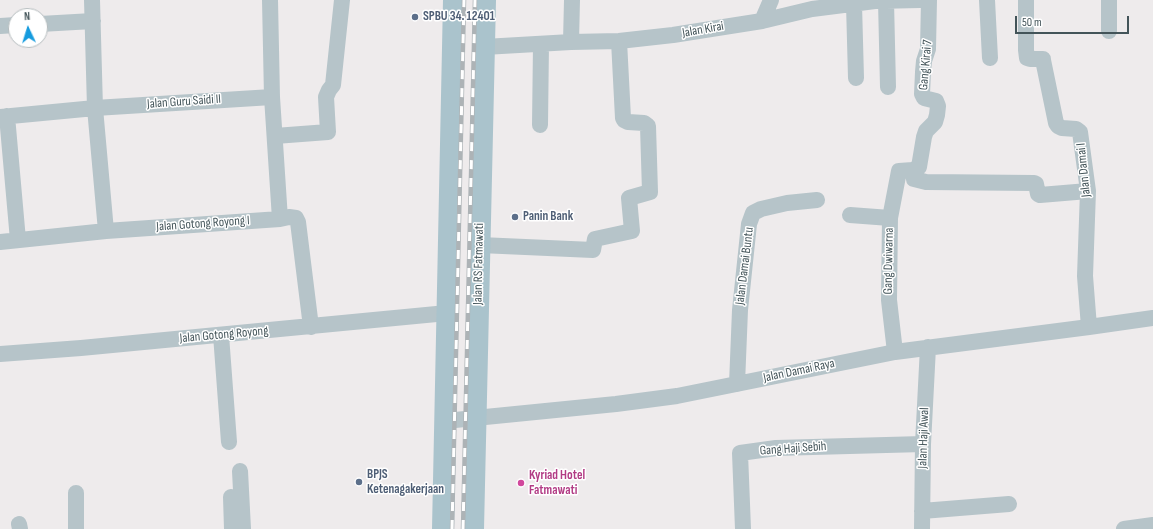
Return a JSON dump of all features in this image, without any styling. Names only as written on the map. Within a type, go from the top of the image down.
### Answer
[{"type":"main road","points":[[443,529],[454,0]]},
{"type":"main road","name":"Jalan RS Fatmawati","points":[[473,529],[485,0]]},
{"type":"street","points":[[92,0],[95,108],[106,231]]},
{"type":"street","points":[[270,0],[272,97],[280,219]]},
{"type":"street","points":[[275,136],[328,132],[326,97],[333,85],[335,54],[342,0]]},
{"type":"street","points":[[571,42],[572,0]]},
{"type":"street","points":[[762,20],[771,0]]},
{"type":"street","name":"Jalan Kirai","points":[[484,47],[618,41],[673,35],[762,20],[848,3],[920,0]]},
{"type":"street","name":"Gang Kirai 7","points":[[906,170],[919,167],[926,131],[935,122],[937,115],[938,106],[936,101],[924,98],[922,94],[923,72],[928,49],[929,0]]},
{"type":"street","points":[[987,0],[990,58]]},
{"type":"street","name":"Jalan Damai I","points":[[1026,0],[1027,57],[1030,59],[1043,60],[1058,126],[1062,128],[1076,129],[1080,132],[1088,191],[1085,276],[1089,327]]},
{"type":"street","points":[[1109,0],[1109,31]]},
{"type":"street","points":[[879,1],[888,88]]},
{"type":"street","points":[[848,3],[856,78]]},
{"type":"street","points":[[48,24],[93,21]]},
{"type":"street","points":[[480,245],[593,250],[595,239],[632,231],[629,198],[650,192],[648,126],[644,123],[628,122],[623,118],[618,41]]},
{"type":"street","points":[[540,125],[541,44]]},
{"type":"street","name":"Jalan Guru Saidi II","points":[[3,117],[95,108],[272,97]]},
{"type":"street","points":[[3,117],[18,240]]},
{"type":"street","points":[[906,170],[914,179],[926,182],[1034,183],[1036,184],[1038,194],[1040,195],[1088,191]]},
{"type":"street","name":"Gang Dwiwarna","points":[[895,352],[889,300],[890,218],[906,170]]},
{"type":"street","name":"Jalan Damai Buntu","points":[[737,384],[740,310],[749,224],[753,213],[762,209],[787,203],[817,200]]},
{"type":"street","points":[[850,215],[890,218]]},
{"type":"street","name":"Jalan Gotong Royong I","points":[[0,242],[106,231],[292,217],[296,218],[298,222],[311,327]]},
{"type":"street","name":"Jalan Gotong Royong","points":[[0,354],[311,327],[447,313]]},
{"type":"street","name":"Jalan Damai Raya","points":[[445,421],[678,396],[895,352],[1153,318]]},
{"type":"street","points":[[221,335],[229,442]]},
{"type":"street","name":"Jalan Haji Awal","points":[[922,529],[923,444],[928,347]]},
{"type":"street","name":"Gang Haji Sebih","points":[[744,529],[740,453],[776,448],[923,444]]},
{"type":"street","points":[[232,529],[235,471],[243,529]]},
{"type":"street","points":[[76,493],[76,529]]},
{"type":"street","points":[[922,511],[1009,504]]},
{"type":"street","points":[[1124,529],[1153,525]]},
{"type":"railway","points":[[452,529],[464,0]]},
{"type":"railway","points":[[463,529],[475,0]]},
{"type":"place","name":"SPBU 34. 12401","points":[[415,17]]},
{"type":"place","name":"Panin Bank","points":[[515,217]]},
{"type":"place","name":"BPJS Ketenagakerjaan","points":[[359,482]]},
{"type":"place","name":"Kyriad Hotel Fatmawati","points":[[521,483]]}]
